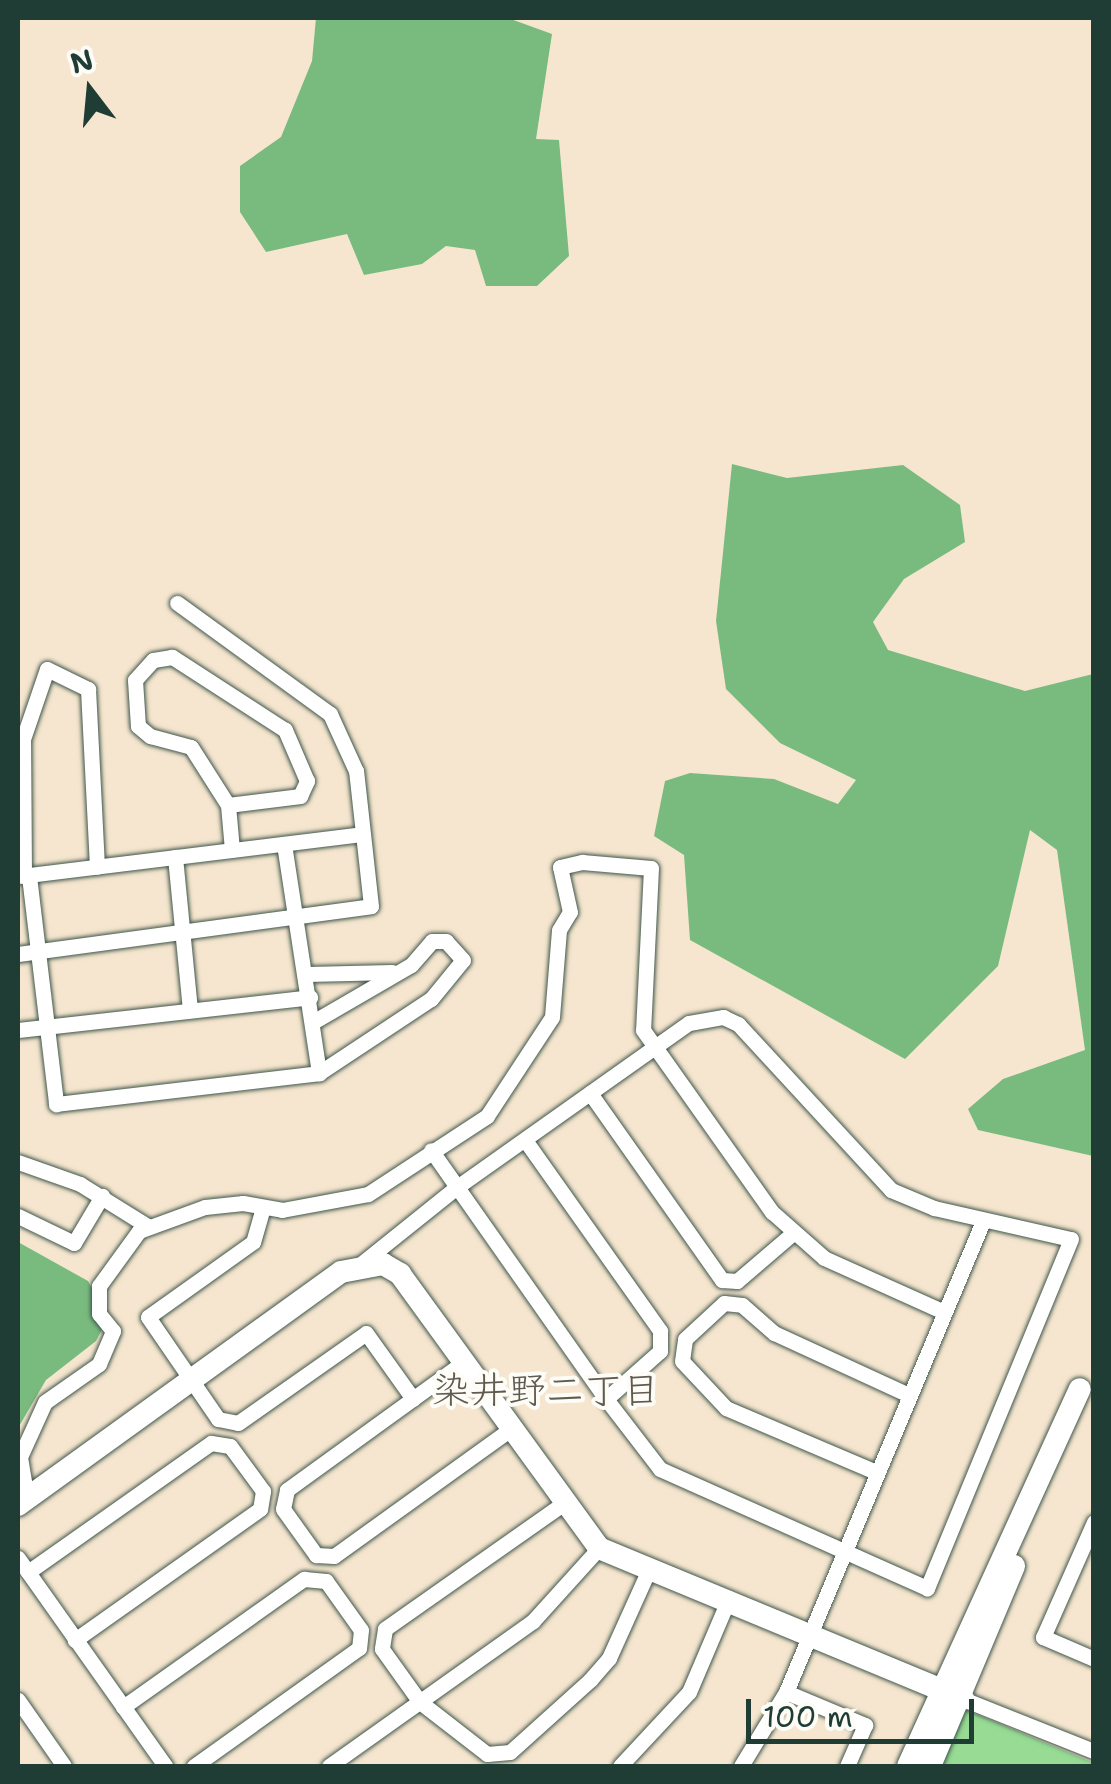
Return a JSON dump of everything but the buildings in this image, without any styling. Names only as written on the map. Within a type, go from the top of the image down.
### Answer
[{"type":"street","points":[[26,953],[183,935],[371,906],[356,771],[330,714],[177,603]]},
{"type":"street","points":[[228,805],[300,796],[307,781],[285,730],[172,657],[153,660],[135,680],[138,726],[150,736],[191,747],[228,805],[232,850]]},
{"type":"street","points":[[98,867],[88,689],[47,668],[24,740],[23,876],[26,953],[43,1027],[51,1097],[64,1106],[319,1073],[431,999],[464,966],[439,940],[313,1022]]},
{"type":"street","points":[[23,876],[362,834]]},
{"type":"street","points":[[284,844],[300,917],[319,1073]]},
{"type":"street","points":[[174,857],[190,1010]]},
{"type":"street","points":[[22,1502],[20,1457],[45,1402],[99,1364],[112,1332],[100,1314],[99,1286],[118,1254],[149,1227],[205,1207],[243,1202],[262,1210],[368,1194],[487,1116],[552,1017],[559,930],[570,912],[560,866],[651,868],[643,1030],[792,1233],[824,1258],[944,1312]]},
{"type":"street","points":[[307,974],[392,972]]},
{"type":"street","points":[[18,1030],[310,997]]},
{"type":"street","points":[[22,1502],[362,1263],[458,1187],[654,1046],[704,1017],[738,1024],[891,1190],[983,1222],[1072,1239],[927,1588],[672,1479],[606,1398],[458,1187],[432,1150]]},
{"type":"street","points":[[590,1093],[722,1280],[737,1281],[792,1233]]},
{"type":"street","points":[[525,1140],[660,1331],[660,1351],[606,1398]]},
{"type":"street","points":[[18,1162],[102,1196],[149,1227]]},
{"type":"street","points":[[18,1216],[74,1243],[102,1196]]},
{"type":"street","points":[[262,1210],[252,1242],[148,1317],[218,1419],[238,1423],[366,1332],[413,1399]]},
{"type":"street","points":[[741,1766],[786,1692],[983,1222]]},
{"type":"street","points":[[362,1263],[400,1274],[599,1548],[730,1598],[1094,1751]]},
{"type":"street","points":[[876,1472],[726,1408],[682,1361],[685,1339],[724,1303],[742,1305],[774,1333],[910,1395]]},
{"type":"street","points":[[465,1361],[287,1490],[284,1509],[316,1555],[334,1556],[512,1428]]},
{"type":"street","points":[[930,1766],[954,1694],[1086,1387]]},
{"type":"street","points":[[28,1572],[211,1443],[230,1446],[263,1492],[260,1509],[75,1640]]},
{"type":"street","points":[[564,1504],[385,1629],[382,1649],[420,1702],[487,1754],[510,1752],[609,1658],[650,1566]]},
{"type":"street","points":[[1094,1522],[1043,1637],[1094,1659]]},
{"type":"street","points":[[329,1766],[534,1620],[599,1548]]},
{"type":"street","points":[[18,1558],[165,1766]]},
{"type":"street","points":[[1076,1562],[1094,1568]]},
{"type":"street","points":[[123,1706],[304,1579],[326,1581],[361,1630],[358,1648],[194,1766]]},
{"type":"street","points":[[620,1766],[688,1692],[730,1598]]},
{"type":"street","points":[[786,1692],[865,1725],[846,1766]]},
{"type":"street","points":[[908,1766],[954,1694]]},
{"type":"street","points":[[18,1700],[64,1766]]},
{"type":"green space","points":[[316,18],[508,18],[552,34],[536,139],[559,140],[569,256],[537,286],[486,286],[475,250],[446,246],[422,264],[364,275],[347,234],[266,252],[240,212],[240,166],[281,137],[312,61]]},
{"type":"green space","points":[[732,464],[787,478],[903,465],[960,505],[965,542],[904,579],[873,622],[888,650],[1025,691],[1093,674],[1093,1156],[978,1130],[968,1109],[1003,1079],[1085,1050],[1057,850],[1030,830],[998,966],[905,1059],[690,940],[684,855],[654,836],[665,781],[690,773],[774,779],[838,804],[856,780],[780,743],[726,689],[716,621]]},
{"type":"green space","points":[[18,1242],[88,1281],[108,1318],[96,1341],[46,1380],[18,1428]]},
{"type":"green space","points":[[966,1710],[1094,1763],[1093,1766],[938,1766]]},
{"type":"district","name":"染井野二丁目","points":[[546,1390]]}]
